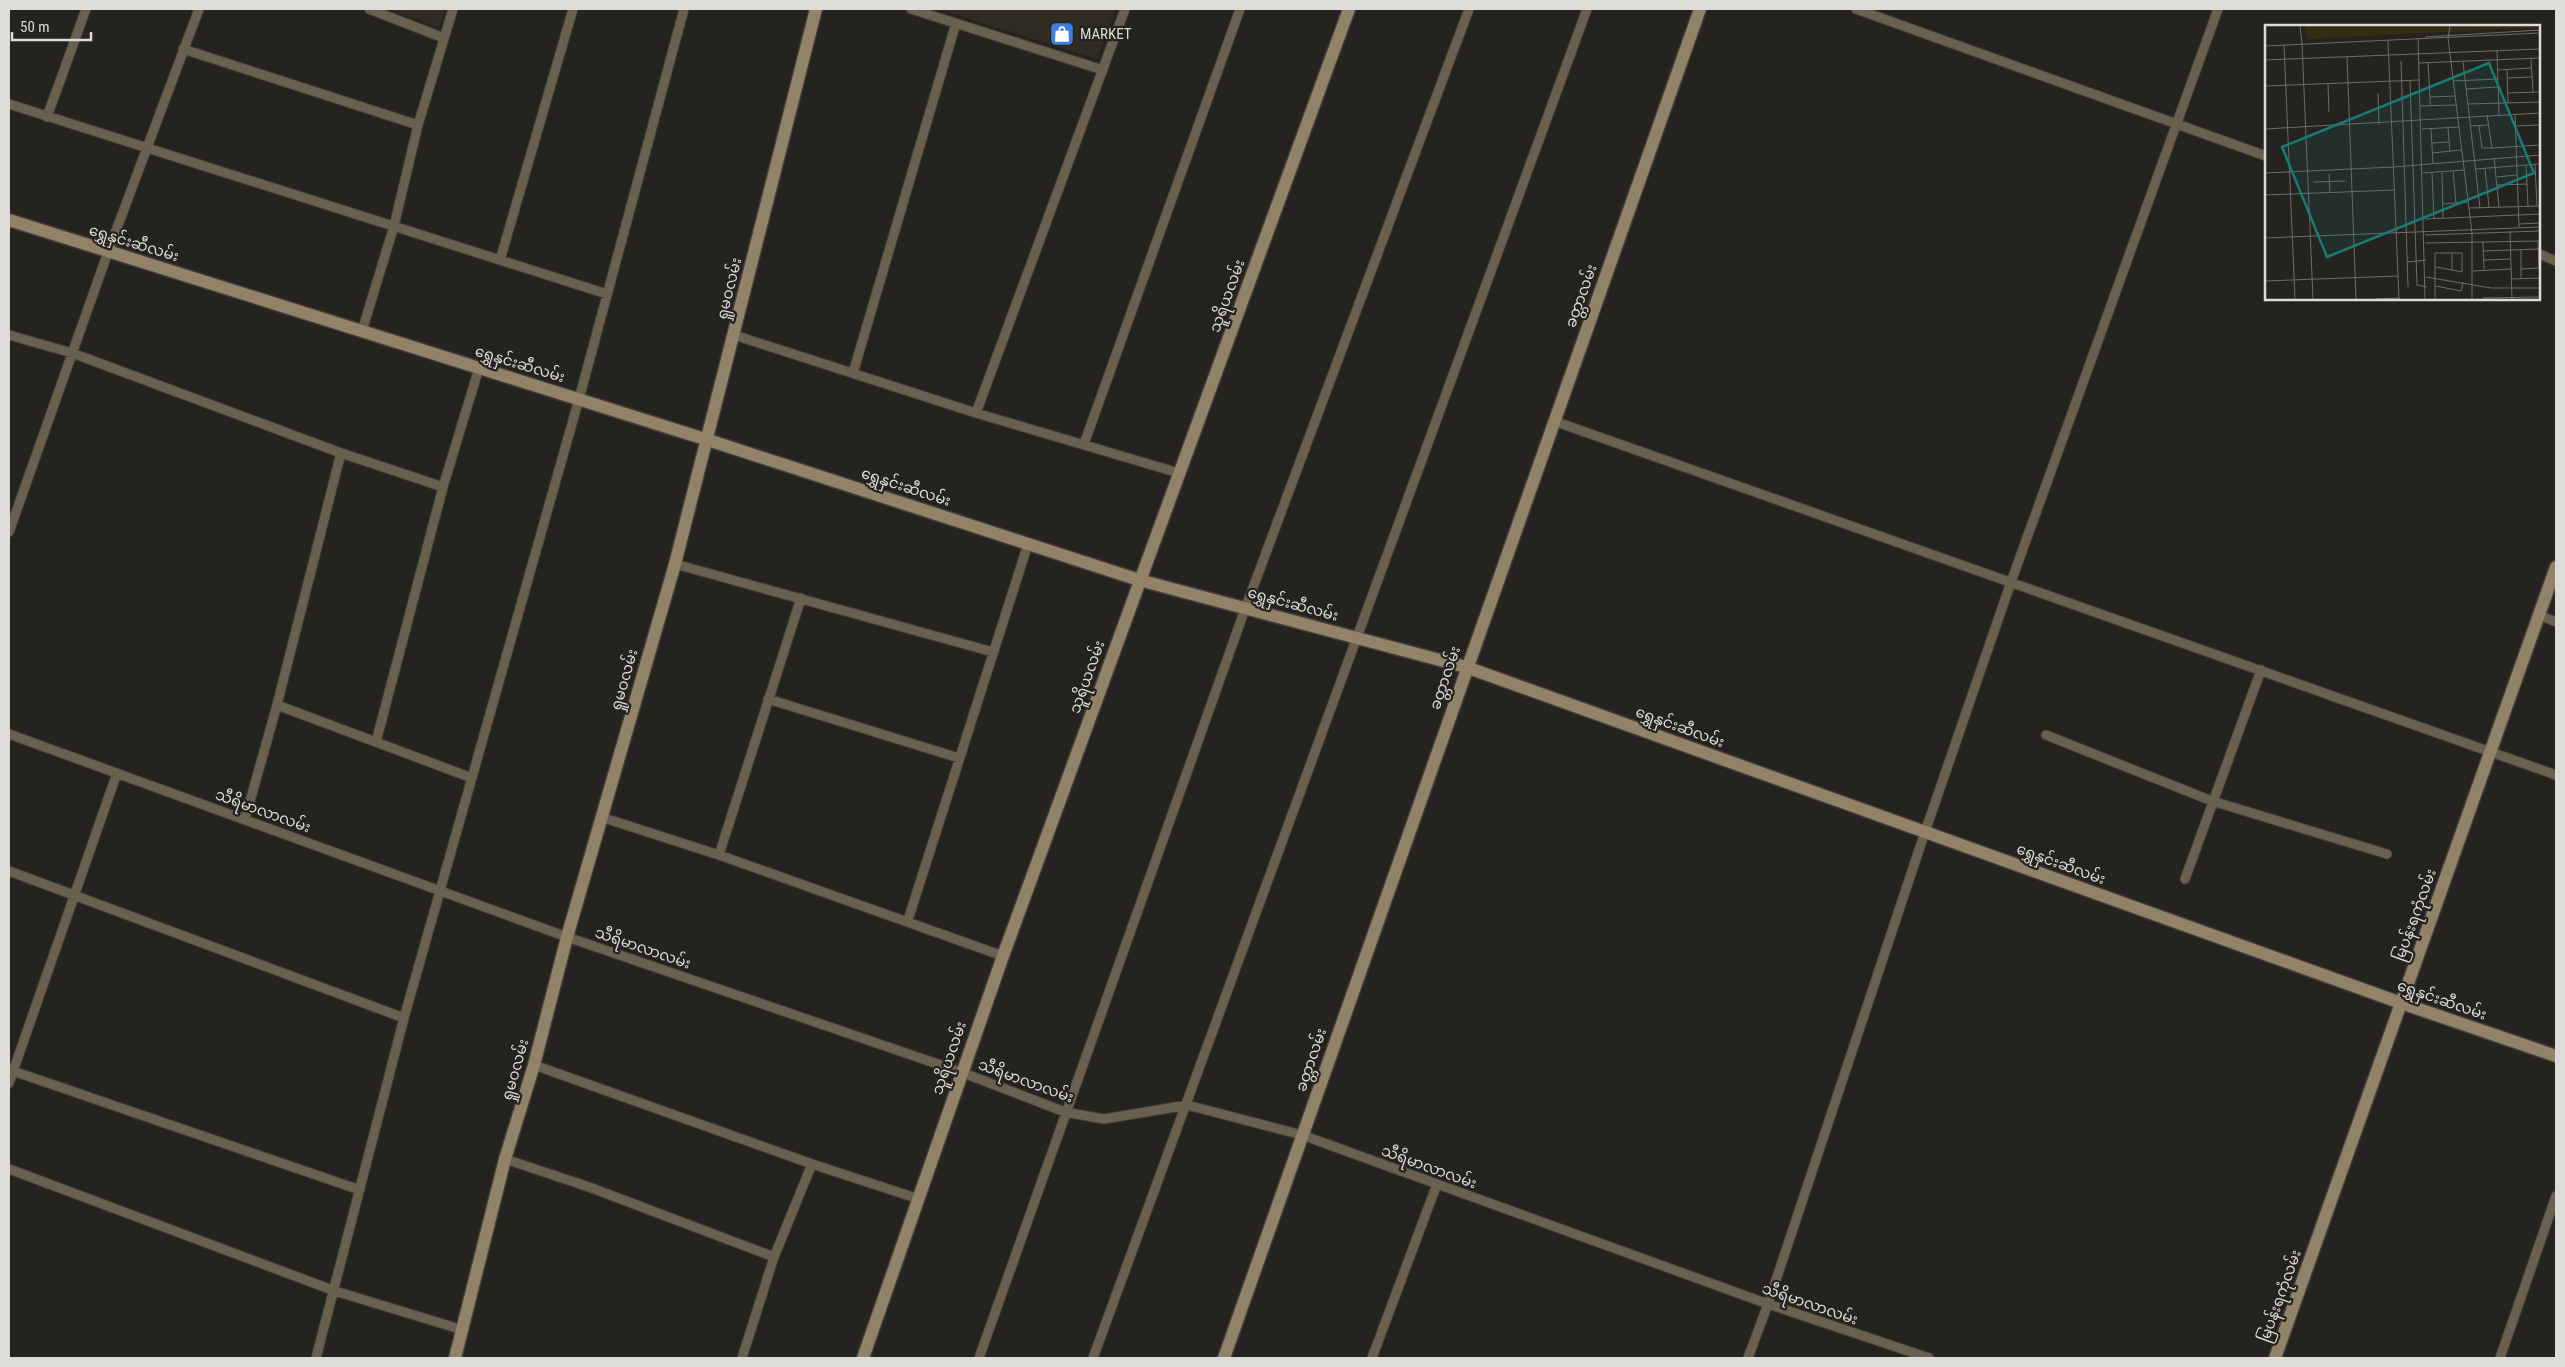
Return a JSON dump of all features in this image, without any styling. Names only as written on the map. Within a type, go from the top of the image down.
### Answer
[{"type":"street","points":[[47,116],[86,9]]},
{"type":"street","points":[[9,532],[108,252],[182,49],[199,9]]},
{"type":"street","points":[[369,9],[444,38]]},
{"type":"street","points":[[362,331],[394,226],[418,125],[454,9]]},
{"type":"street","points":[[500,260],[573,9]]},
{"type":"street","points":[[316,1358],[335,1291],[404,1018],[579,399],[684,9]]},
{"type":"street","name":"ရှုမဝလမ်း","points":[[455,1358],[505,1159],[534,1065],[567,937],[708,440],[816,9]]},
{"type":"street","points":[[911,9],[1103,70]]},
{"type":"street","points":[[976,413],[1125,9]]},
{"type":"street","points":[[1084,444],[1240,9]]},
{"type":"street","name":"သူရိယလမ်း","points":[[863,1358],[1002,956],[1349,9]]},
{"type":"street","points":[[979,1358],[1245,609],[1469,9]]},
{"type":"street","points":[[1093,1358],[1587,9]]},
{"type":"street","name":"ခတ္တာလမ်း","points":[[1224,1358],[1466,667],[1700,9]]},
{"type":"street","points":[[1856,9],[2265,156]]},
{"type":"street","points":[[1748,1358],[1768,1304],[1925,832],[2011,582],[2218,9]]},
{"type":"street","points":[[853,373],[956,23]]},
{"type":"street","points":[[182,49],[418,125]]},
{"type":"street","points":[[9,104],[607,294]]},
{"type":"street","name":"ရွှေနှင်းဆီလမ်း","points":[[9,220],[708,440],[1139,580],[1466,667],[2401,1003],[2556,1056]]},
{"type":"street","points":[[2540,254],[2556,261]]},
{"type":"street","points":[[9,335],[72,353],[341,453],[443,487]]},
{"type":"street","points":[[734,335],[976,413],[1179,473]]},
{"type":"street","points":[[376,742],[443,487],[479,368]]},
{"type":"street","points":[[1554,420],[2556,775]]},
{"type":"street","points":[[245,820],[277,705],[341,453]]},
{"type":"street","points":[[908,920],[1028,544]]},
{"type":"street","points":[[674,564],[993,652]]},
{"type":"street","name":"မြပန်းရကုံလမ်း","points":[[2275,1358],[2556,567]]},
{"type":"street","points":[[719,855],[801,598]]},
{"type":"street","points":[[2539,615],[2556,622]]},
{"type":"street","points":[[2185,879],[2261,670]]},
{"type":"street","points":[[768,699],[959,758]]},
{"type":"street","points":[[277,705],[472,778]]},
{"type":"street","name":"သီရိမာလာလမ်း","points":[[9,734],[567,937],[961,1072],[1065,1112],[1104,1119],[1187,1105],[1302,1135],[1768,1304],[1929,1358]]},
{"type":"street","points":[[2046,735],[2212,801],[2387,854]]},
{"type":"street","points":[[9,1083],[76,896],[117,773]]},
{"type":"street","points":[[601,817],[719,855],[908,920],[1002,956]]},
{"type":"street","points":[[9,870],[404,1018]]},
{"type":"street","points":[[534,1065],[812,1164],[919,1199]]},
{"type":"street","points":[[13,1072],[360,1190]]},
{"type":"street","points":[[505,1159],[589,1188],[774,1257]]},
{"type":"street","points":[[742,1358],[774,1257],[812,1164]]},
{"type":"street","points":[[9,1169],[335,1291],[463,1330]]},
{"type":"street","points":[[1372,1358],[1437,1184]]},
{"type":"street","points":[[2500,1358],[2556,1196]]},
{"type":"shaded area","points":[[390,9],[445,9],[439,28]]},
{"type":"shaded area","name":"MARKET","points":[[938,9],[1116,9],[1097,59]]},
{"type":"place","name":"MARKET","points":[[1062,34]]}]
